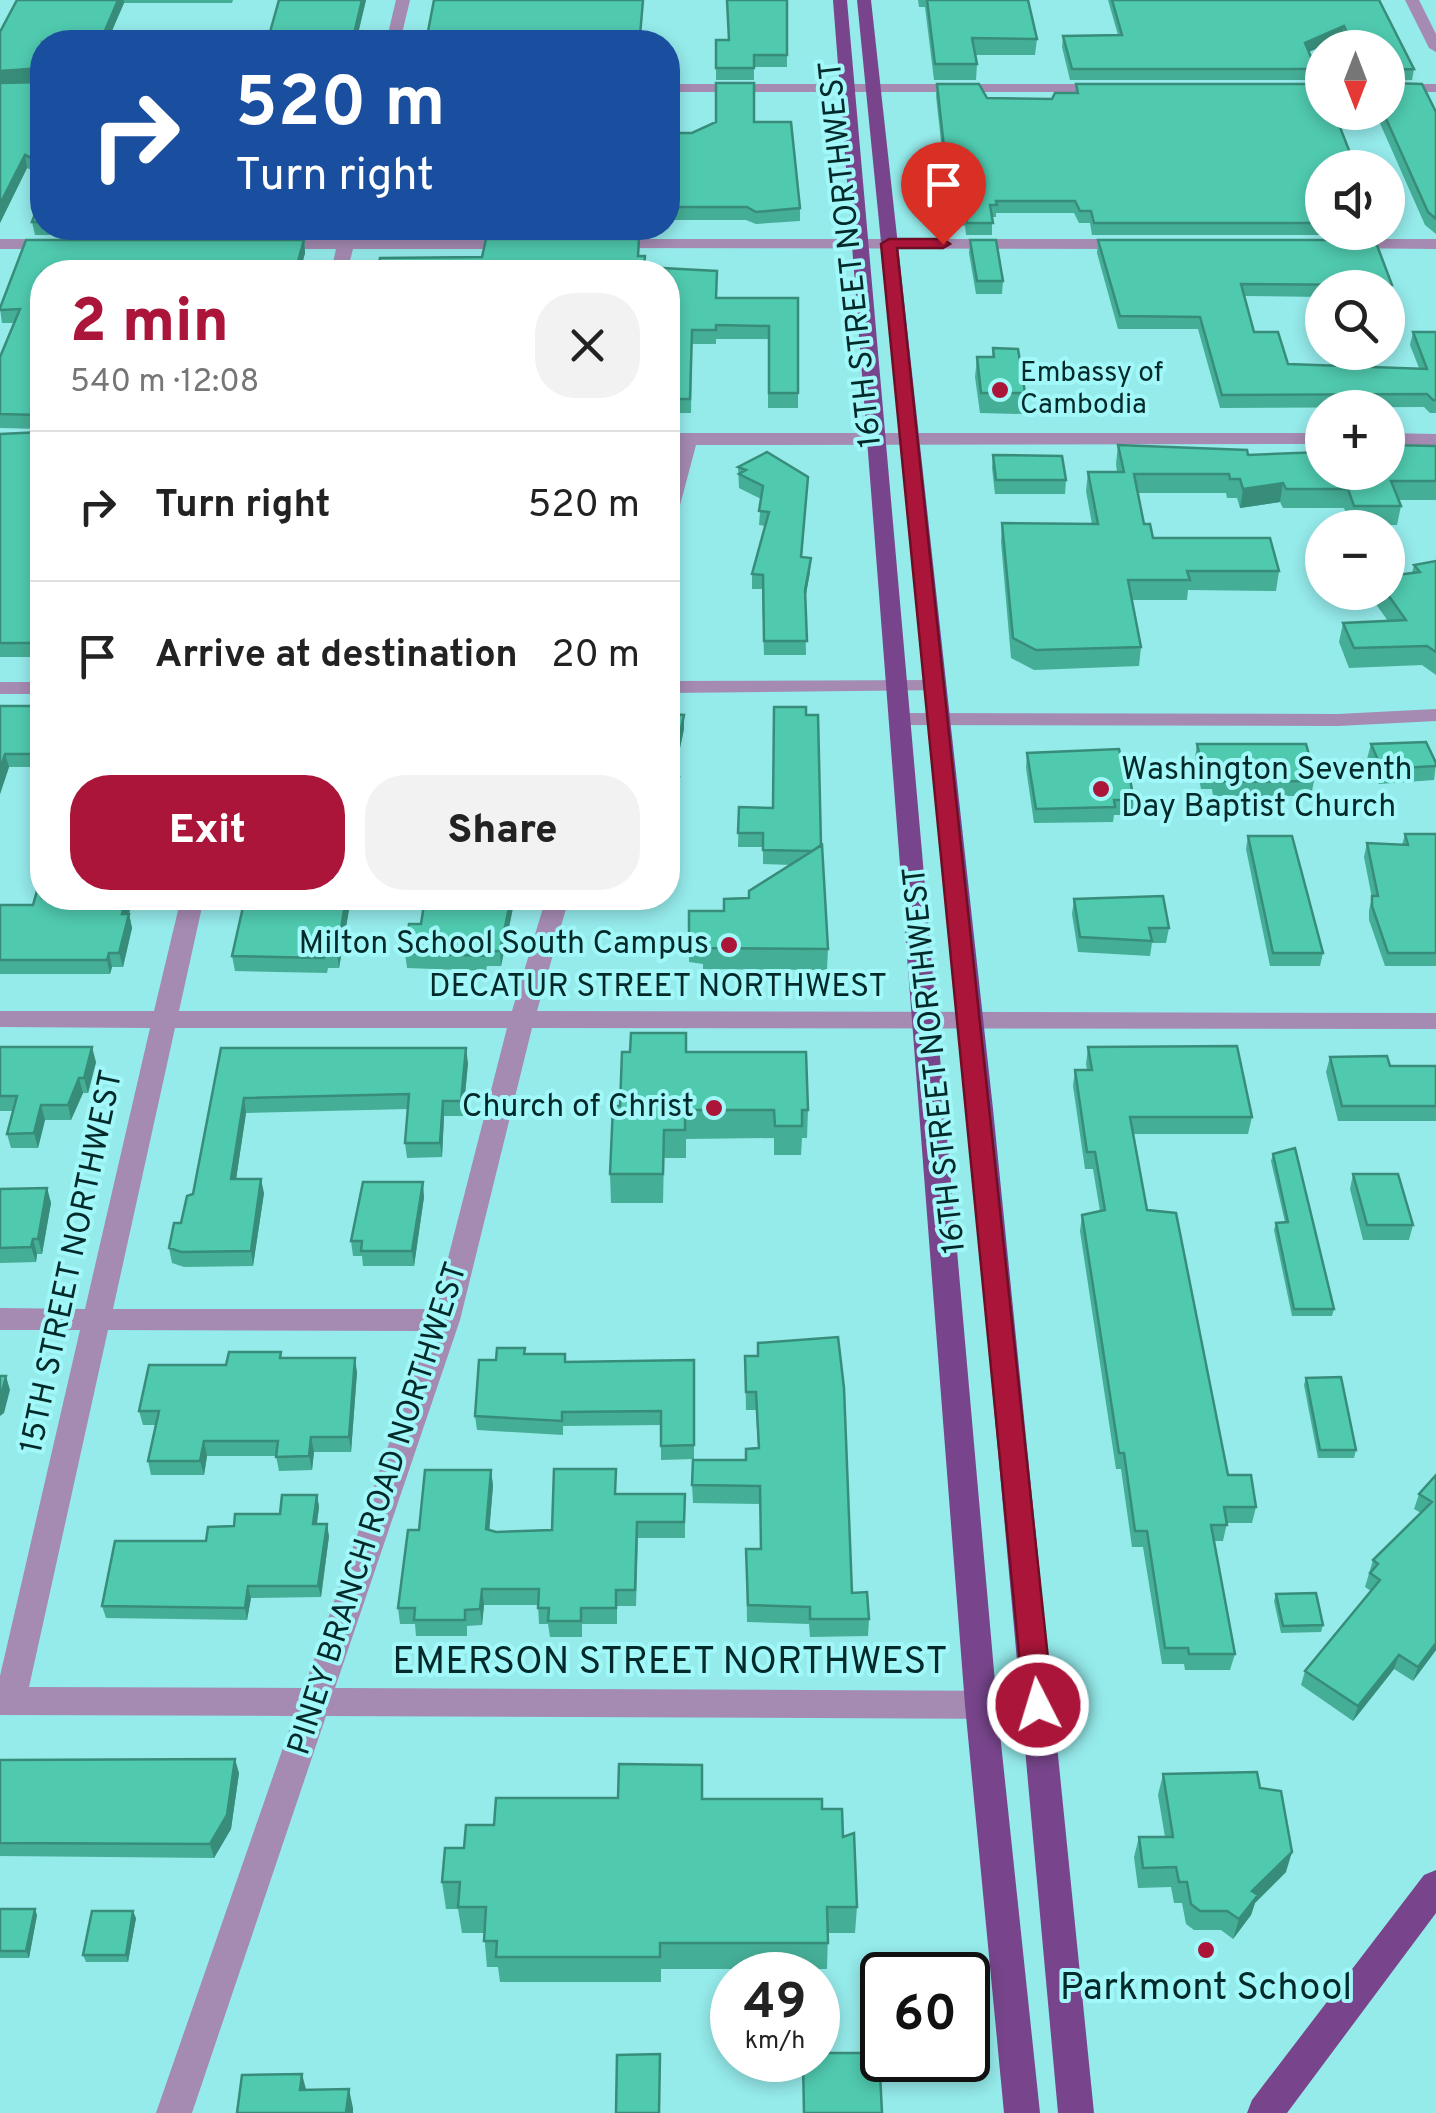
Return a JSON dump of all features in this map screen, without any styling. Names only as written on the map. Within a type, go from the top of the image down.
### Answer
[{"type":"main road","name":"16TH STREET NORTHWEST","points":[[840,0],[981,1705],[1022,2113]]},
{"type":"main road","name":"16TH STREET NORTHWEST","points":[[864,0],[936,686],[1076,2113]]},
{"type":"main road","points":[[1266,2113],[1436,1886]]},
{"type":"street","points":[[396,30],[402,0]]},
{"type":"street","points":[[1412,0],[1436,48]]},
{"type":"street","points":[[680,88],[1130,88]]},
{"type":"street","points":[[1405,88],[1436,88]]},
{"type":"street","points":[[255,244],[301,240]]},
{"type":"street","points":[[442,240],[537,244]]},
{"type":"street","points":[[0,244],[76,244]]},
{"type":"street","points":[[595,244],[1155,244]]},
{"type":"street","points":[[1405,244],[1436,244]]},
{"type":"street","points":[[680,439],[1305,440]]},
{"type":"street","points":[[1405,440],[1436,440]]},
{"type":"street","points":[[680,687],[936,686]]},
{"type":"street","points":[[0,688],[30,688]]},
{"type":"street","points":[[899,719],[1338,720],[1436,715]]},
{"type":"street","name":"15TH STREET NORTHWEST","points":[[5,1701],[98,1319],[189,910]]},
{"type":"street","name":"PINEY BRANCH ROAD NORTHWEST","points":[[174,2113],[446,1320],[522,1019],[554,910]]},
{"type":"street","name":"DECATUR STREET NORTHWEST","points":[[0,1019],[1436,1021]]},
{"type":"street","points":[[0,1320],[446,1320]]},
{"type":"street","name":"EMERSON STREET NORTHWEST","points":[[5,1701],[1038,1705]]},
{"type":"building","points":[[17,0],[118,0],[105,30],[30,30],[30,69],[0,71],[0,32]]},
{"type":"building","points":[[279,0],[362,0],[355,30],[271,30]]},
{"type":"building","points":[[434,0],[643,0],[640,30],[428,30]]},
{"type":"building","points":[[727,0],[787,0],[787,55],[754,55],[754,68],[716,68],[716,40],[729,40]]},
{"type":"building","points":[[927,0],[1028,0],[1037,39],[972,38],[977,64],[935,64]]},
{"type":"building","points":[[1112,0],[1379,0],[1394,30],[1346,30],[1344,26],[1335,30],[1305,30],[1305,69],[1072,69],[1063,36],[1122,35]]},
{"type":"building","points":[[1405,51],[1414,69],[1405,69]]},
{"type":"building","points":[[30,82],[30,157],[25,155],[0,204],[0,83]]},
{"type":"building","points":[[716,83],[754,83],[754,122],[791,122],[800,208],[756,212],[747,207],[680,207],[680,133],[692,133],[716,122]]},
{"type":"building","points":[[937,84],[979,84],[987,98],[1052,99],[1055,93],[1078,93],[1076,84],[1305,84],[1305,130],[1341,130],[1349,150],[1305,150],[1305,223],[1094,223],[1091,211],[1080,211],[1075,201],[996,201],[997,205],[990,205],[993,223],[967,223],[966,215],[951,211]]},
{"type":"building","points":[[1405,84],[1422,84],[1436,112],[1436,219],[1428,212],[1405,161],[1405,150],[1400,150],[1391,130],[1405,130]]},
{"type":"building","points":[[26,240],[304,240],[298,260],[30,260],[30,415],[0,414],[0,357],[20,309],[0,308]]},
{"type":"building","points":[[486,240],[639,240],[638,256],[645,256],[645,260],[380,260],[482,257]]},
{"type":"building","points":[[970,240],[996,240],[1003,281],[977,281]]},
{"type":"building","points":[[1098,240],[1305,240],[1305,250],[1379,250],[1386,270],[1305,270],[1305,284],[1241,284],[1254,332],[1278,332],[1288,364],[1305,365],[1305,370],[1405,370],[1427,369],[1413,332],[1436,332],[1436,400],[1427,394],[1405,394],[1405,390],[1222,395],[1200,317],[1120,316]]},
{"type":"building","points":[[680,269],[717,271],[716,298],[798,298],[798,393],[769,393],[769,326],[716,325],[716,330],[692,330],[690,399],[680,399]]},
{"type":"building","points":[[993,348],[1018,349],[1025,393],[981,393],[977,357],[994,357]]},
{"type":"building","points":[[30,433],[30,643],[0,643],[0,434]]},
{"type":"building","points":[[1118,445],[1247,450],[1248,455],[1305,453],[1305,489],[1286,489],[1283,483],[1243,489],[1240,479],[1230,479],[1229,474],[1134,474],[1144,524],[1150,524],[1153,538],[1270,538],[1279,571],[1187,571],[1190,580],[1128,580],[1141,647],[1036,650],[1013,638],[1002,523],[1098,524],[1088,472],[1124,472]]},
{"type":"building","points":[[1405,445],[1436,446],[1436,481],[1405,481]]},
{"type":"building","points":[[767,452],[808,477],[801,557],[811,558],[805,590],[807,641],[764,641],[763,575],[752,574],[769,512],[759,511],[763,486],[739,474],[746,470],[738,467]]},
{"type":"building","points":[[993,455],[1062,456],[1066,480],[996,480]]},
{"type":"building","points":[[1348,490],[1395,490],[1401,506],[1354,506]]},
{"type":"building","points":[[1436,561],[1436,652],[1427,646],[1354,648],[1343,623],[1406,620],[1399,610],[1405,610],[1405,574],[1420,572],[1414,565]]},
{"type":"building","points":[[0,706],[30,706],[30,754],[5,754],[0,770]]},
{"type":"building","points":[[774,707],[806,707],[806,715],[818,715],[821,845],[812,851],[763,850],[763,833],[738,833],[739,807],[773,808]]},
{"type":"building","points":[[1426,742],[1436,766],[1382,769],[1371,744]]},
{"type":"building","points":[[1197,744],[1306,744],[1315,776],[1305,776],[1306,781],[1216,782],[1214,774],[1204,774]]},
{"type":"building","points":[[1119,749],[1121,759],[1126,759],[1134,800],[1114,800],[1115,807],[1036,809],[1027,753]]},
{"type":"building","points":[[1405,834],[1436,834],[1436,953],[1388,953],[1372,906],[1372,896],[1378,896],[1367,843],[1408,845]]},
{"type":"building","points":[[1248,836],[1292,836],[1323,953],[1273,953]]},
{"type":"building","points":[[822,845],[828,949],[703,948],[704,943],[689,941],[689,911],[724,911],[724,899],[749,898],[749,891]]},
{"type":"building","points":[[1163,896],[1169,928],[1149,928],[1152,941],[1080,937],[1074,899]]},
{"type":"building","points":[[0,905],[30,905],[30,910],[123,910],[122,914],[129,914],[119,953],[109,953],[107,960],[0,960]]},
{"type":"building","points":[[242,910],[344,910],[337,953],[325,953],[324,958],[232,956]]},
{"type":"building","points":[[423,910],[509,910],[500,951],[485,951],[485,956],[405,953],[409,924],[421,924]]},
{"type":"building","name":"Church of Christ","points":[[631,1033],[686,1033],[686,1052],[806,1052],[808,1110],[802,1110],[802,1126],[775,1126],[774,1110],[685,1110],[685,1130],[664,1130],[663,1174],[610,1174],[613,1106],[620,1106],[622,1052],[630,1052]]},
{"type":"building","points":[[1237,1046],[1252,1117],[1130,1117],[1147,1210],[1176,1213],[1228,1475],[1251,1475],[1256,1507],[1224,1507],[1227,1525],[1211,1525],[1235,1654],[1189,1654],[1188,1648],[1165,1648],[1147,1531],[1135,1531],[1124,1453],[1119,1453],[1082,1215],[1105,1210],[1095,1152],[1087,1152],[1075,1070],[1092,1070],[1088,1047]]},
{"type":"building","points":[[0,1047],[92,1047],[84,1078],[79,1078],[68,1105],[41,1105],[34,1133],[7,1134],[17,1096],[0,1096]]},
{"type":"building","points":[[221,1048],[466,1048],[461,1101],[443,1101],[440,1143],[405,1143],[409,1094],[244,1098],[231,1179],[261,1179],[251,1251],[181,1252],[169,1248],[174,1223],[181,1223],[187,1196],[193,1194]]},
{"type":"building","points":[[1387,1056],[1390,1066],[1436,1066],[1436,1106],[1342,1106],[1330,1057]]},
{"type":"building","points":[[1295,1148],[1334,1309],[1294,1309],[1276,1223],[1288,1222],[1273,1154]]},
{"type":"building","points":[[1353,1174],[1398,1174],[1413,1225],[1367,1225]]},
{"type":"building","points":[[363,1182],[423,1182],[412,1251],[361,1251],[362,1241],[351,1241]]},
{"type":"building","points":[[47,1188],[38,1239],[33,1239],[31,1247],[0,1248],[0,1189]]},
{"type":"building","points":[[838,1337],[844,1388],[852,1593],[867,1592],[869,1619],[810,1619],[810,1607],[748,1605],[746,1549],[761,1549],[760,1486],[692,1485],[693,1460],[746,1460],[746,1449],[759,1448],[756,1392],[746,1392],[745,1356],[758,1356],[758,1343]]},
{"type":"building","points":[[497,1348],[525,1348],[524,1354],[565,1354],[565,1362],[694,1360],[694,1445],[661,1446],[661,1411],[562,1412],[562,1421],[475,1416],[479,1360],[496,1360]]},
{"type":"building","points":[[229,1352],[281,1352],[280,1358],[355,1358],[349,1437],[311,1437],[309,1456],[276,1457],[278,1441],[204,1441],[200,1461],[148,1461],[159,1411],[139,1411],[149,1365],[226,1365]]},
{"type":"building","points":[[0,1376],[6,1376],[0,1400]]},
{"type":"building","points":[[1341,1377],[1356,1450],[1320,1450],[1306,1378]]},
{"type":"building","points":[[554,1469],[616,1469],[615,1494],[685,1494],[684,1522],[637,1522],[635,1590],[616,1590],[616,1608],[581,1608],[581,1621],[548,1621],[549,1608],[538,1608],[539,1589],[482,1589],[480,1609],[465,1610],[465,1620],[414,1620],[415,1608],[398,1608],[408,1530],[419,1530],[425,1470],[491,1470],[486,1529],[496,1532],[552,1530]]},
{"type":"building","points":[[1436,1475],[1436,1643],[1418,1667],[1399,1655],[1358,1706],[1305,1671],[1380,1580],[1370,1573],[1378,1564],[1373,1560],[1432,1502],[1419,1494]]},
{"type":"building","points":[[282,1495],[317,1495],[313,1524],[327,1524],[318,1586],[248,1586],[245,1608],[102,1606],[115,1541],[206,1541],[208,1527],[234,1526],[235,1514],[280,1514]]},
{"type":"building","points":[[1316,1593],[1323,1625],[1283,1626],[1276,1594]]},
{"type":"building","points":[[235,1759],[227,1815],[210,1844],[0,1843],[0,1760]]},
{"type":"building","points":[[619,1764],[702,1765],[702,1799],[822,1799],[822,1809],[842,1809],[843,1837],[854,1833],[857,1907],[827,1907],[828,1943],[660,1943],[660,1957],[496,1957],[497,1941],[484,1941],[486,1907],[458,1907],[460,1882],[442,1882],[445,1848],[464,1848],[466,1825],[494,1825],[496,1798],[618,1798]]},
{"type":"building","points":[[1257,1772],[1260,1788],[1281,1791],[1292,1852],[1252,1891],[1258,1895],[1239,1919],[1227,1911],[1200,1911],[1191,1904],[1187,1882],[1179,1882],[1176,1867],[1143,1868],[1139,1837],[1173,1837],[1163,1774]]},
{"type":"building","points":[[0,1909],[35,1909],[26,1951],[0,1951]]},
{"type":"building","points":[[92,1911],[133,1911],[126,1955],[83,1955]]},
{"type":"building","points":[[840,2053],[860,2053],[860,2082],[880,2082],[882,2113],[804,2113],[803,2082],[840,2082]]},
{"type":"building","points":[[660,2054],[659,2113],[616,2113],[617,2055]]},
{"type":"building","points":[[302,2074],[300,2090],[349,2089],[346,2113],[237,2113],[242,2075]]},
{"type":"place","name":"Embassy of Cambodia","points":[[1000,390]]},
{"type":"place","name":"Washington Seventh Day Baptist Church","points":[[1101,789]]},
{"type":"place","name":"Milton School South Campus","points":[[729,945]]},
{"type":"place","name":"Church of Christ","points":[[714,1108]]},
{"type":"place","name":"Parkmont School","points":[[1206,1950]]},
{"type":"route","points":[[943,244],[889,244],[1038,1705]]}]
